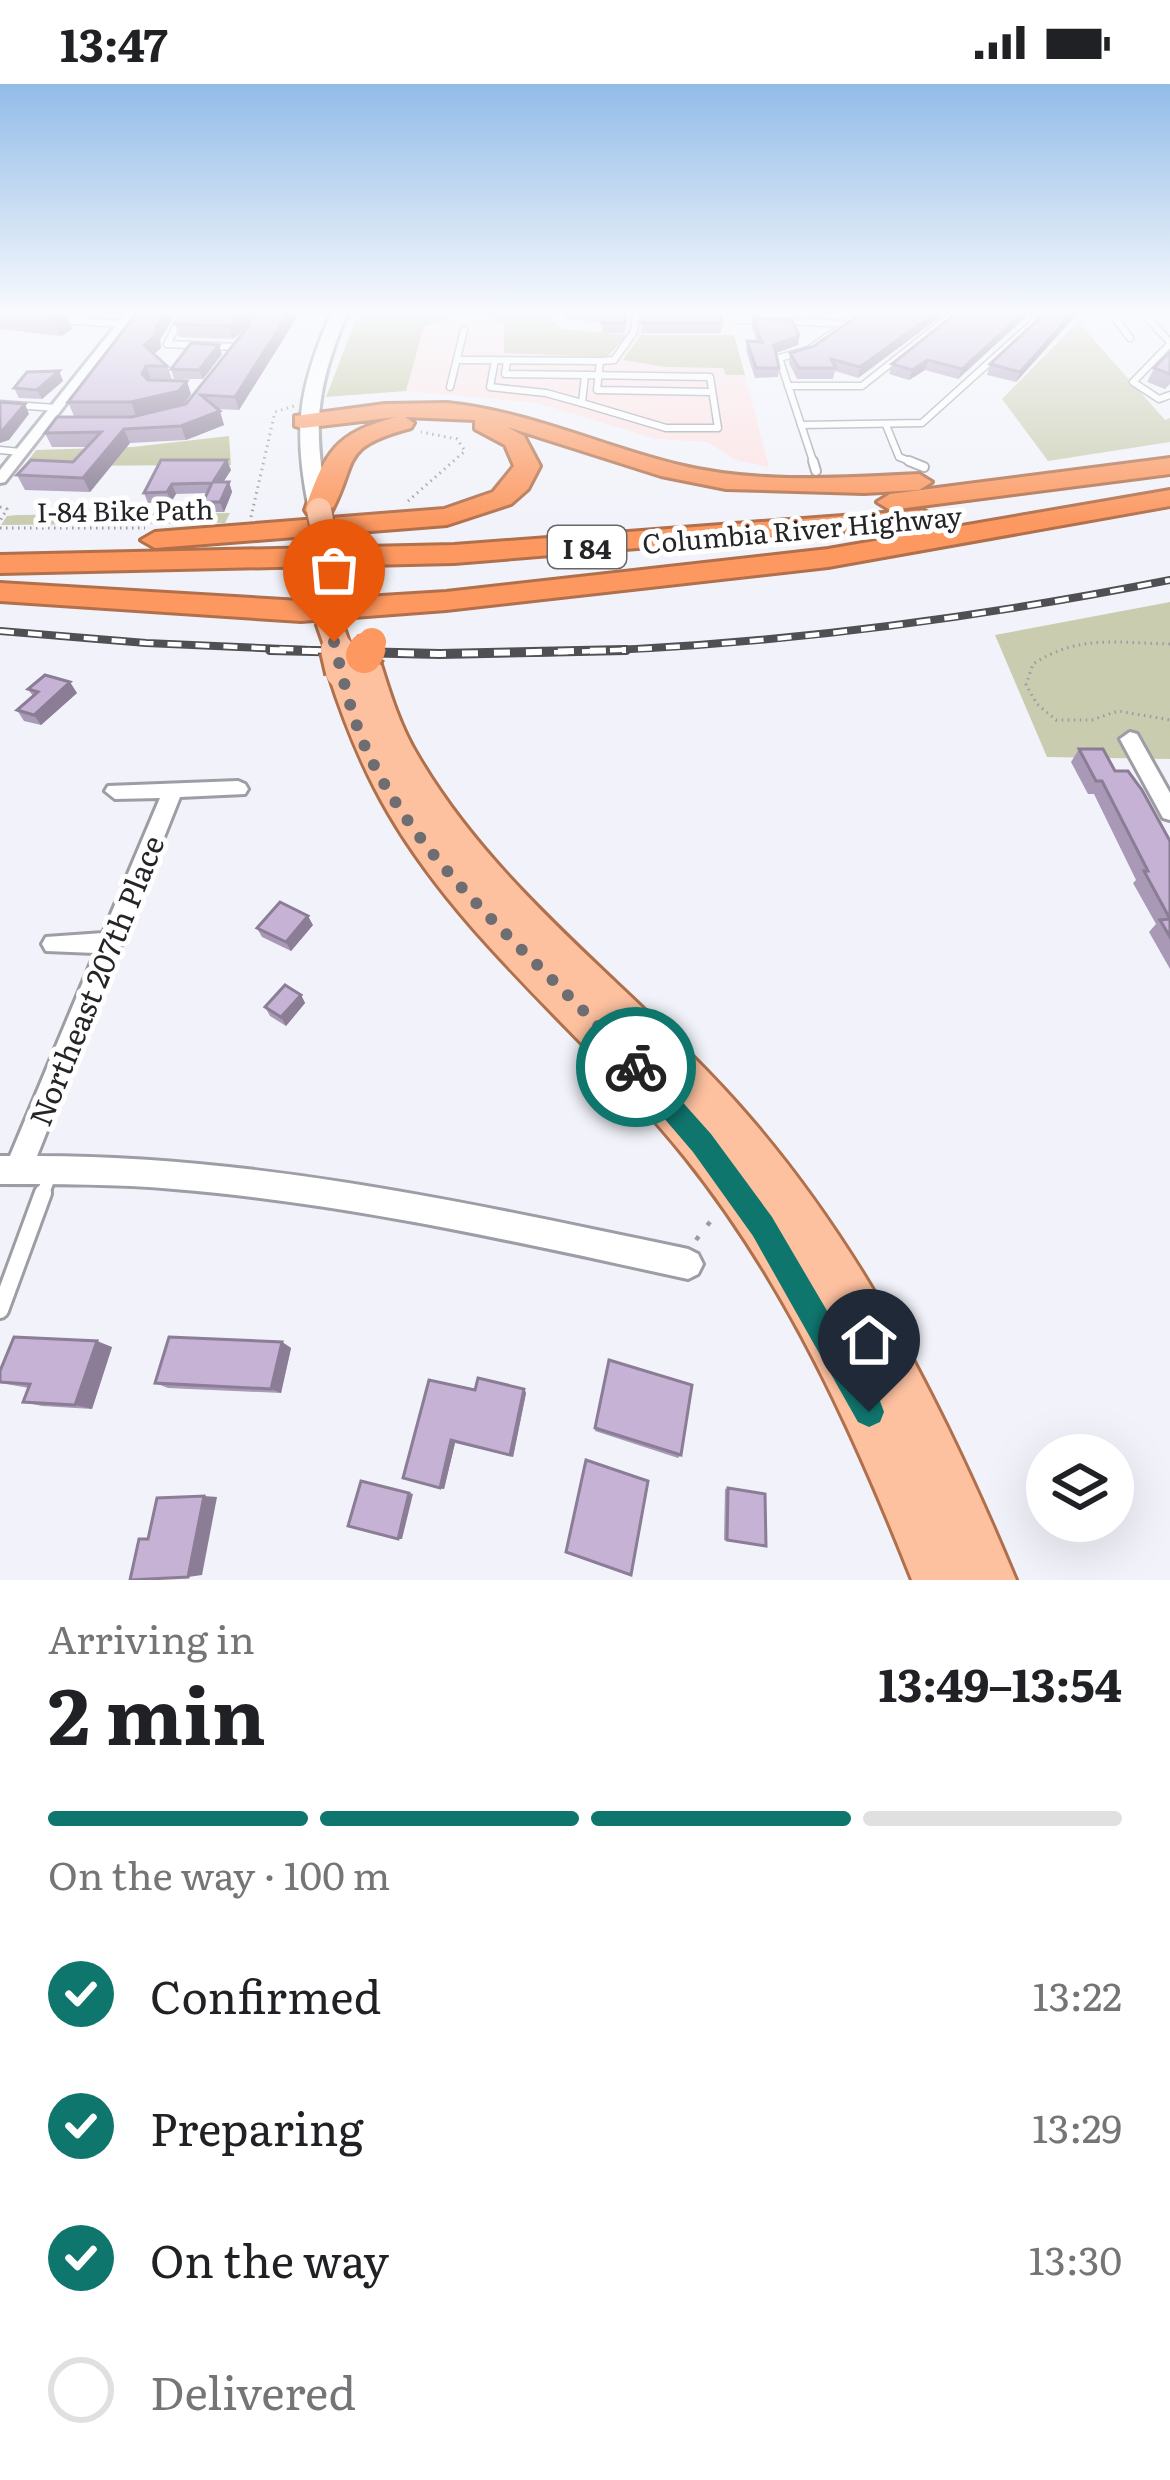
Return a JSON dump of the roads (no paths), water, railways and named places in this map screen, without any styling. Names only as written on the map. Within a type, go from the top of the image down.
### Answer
[{"type":"highway","points":[[304,411],[420,408],[483,414],[647,465],[758,484],[860,486],[1170,465]]},
{"type":"highway","points":[[116,544],[433,519],[488,505],[519,483],[526,466],[515,441],[484,424],[304,411]]},
{"type":"highway","points":[[319,510],[329,469],[346,447],[386,426],[439,418]]},
{"type":"highway","name":"Columbia River Highway","points":[[0,544],[353,539],[664,522],[940,497],[1170,465]]},
{"type":"highway","name":"Columbia River Highway","points":[[0,564],[358,559],[604,546],[937,517],[1170,486]]},
{"type":"highway","points":[[0,592],[301,610],[336,596],[446,601],[808,560],[1170,498]]},
{"type":"highway","points":[[357,654],[390,620],[446,601]]},
{"type":"main road","points":[[314,384],[304,411],[336,596],[330,625],[357,654],[408,773],[472,859],[687,1075],[806,1229],[887,1365],[988,1580]]},
{"type":"main road","points":[[357,654],[364,746],[412,829],[482,909],[623,1052],[740,1194],[797,1281],[869,1412],[940,1580]]},
{"type":"street","points":[[0,479],[76,384]]},
{"type":"street","points":[[1130,739],[1170,812]]},
{"type":"street","points":[[115,790],[238,789]]},
{"type":"street","name":"Northeast 207th Place","points":[[9,1170],[173,790]]},
{"type":"street","points":[[55,944],[110,943]]},
{"type":"street","points":[[9,1170],[204,1180],[424,1208],[688,1264]]},
{"type":"lane","points":[[491,384],[546,393],[666,428],[718,428],[711,384]]},
{"type":"lane","points":[[582,403],[584,384]]},
{"type":"lane","points":[[597,384],[597,390],[712,392]]},
{"type":"lane","points":[[816,471],[788,386],[865,384]]},
{"type":"lane","points":[[801,424],[922,423],[965,384]]},
{"type":"lane","points":[[1136,384],[1159,400],[1170,394]]},
{"type":"lane","points":[[0,404],[56,408]]},
{"type":"lane","points":[[44,423],[67,423]]},
{"type":"lane","points":[[886,425],[899,457],[924,467]]},
{"type":"lane","points":[[0,450],[21,452]]},
{"type":"lane","points":[[0,1310],[52,1169]]},
{"type":"railway","points":[[582,651],[850,631],[1170,580]]},
{"type":"railway","points":[[0,631],[357,652]]},
{"type":"railway","points":[[270,650],[357,652]]},
{"type":"railway","points":[[582,651],[626,650]]},
{"type":"railway","points":[[357,652],[582,651]]},
{"type":"railway","points":[[526,653],[582,651]]},
{"type":"railway","points":[[357,652],[379,653]]}]
